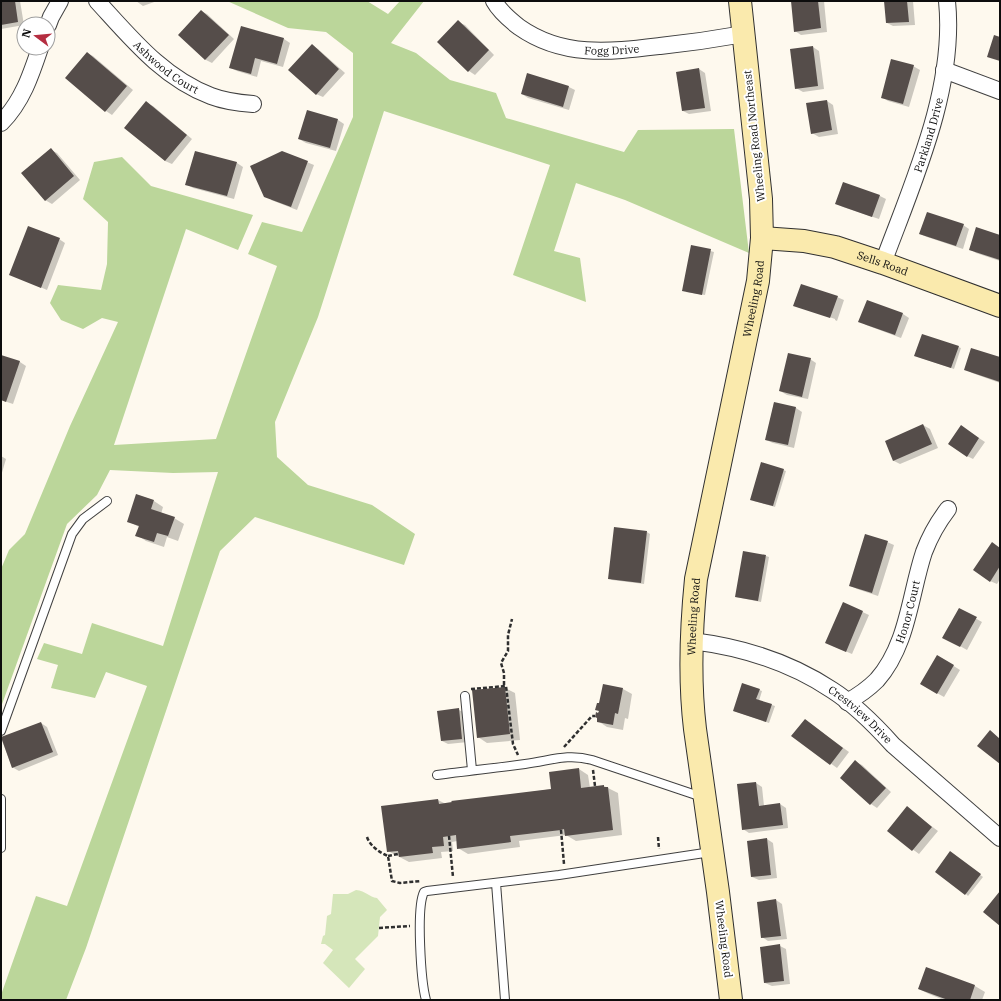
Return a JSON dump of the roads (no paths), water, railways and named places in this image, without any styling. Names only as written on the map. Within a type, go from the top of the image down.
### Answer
[{"type":"street","points":[[52,16],[60,1]]},
{"type":"street","name":"Ashwood Court","points":[[97,1],[132,39],[160,66],[176,78],[190,87],[212,97],[232,102],[253,104]]},
{"type":"street","name":"Fogg Drive","points":[[494,1],[512,21],[528,33],[546,42],[566,48],[586,51],[626,50],[703,41],[744,34]]},
{"type":"street","points":[[740,1],[744,34]]},
{"type":"street","name":"Parkland Drive","points":[[884,263],[925,151],[936,111],[944,70],[948,32],[947,1]]},
{"type":"street","name":"Wheeling Road Northeast","points":[[744,34],[761,199],[762,238]]},
{"type":"street","points":[[1,123],[25,91],[37,56]]},
{"type":"street","points":[[944,70],[1000,91]]},
{"type":"street","name":"Sells Road","points":[[762,238],[804,241],[835,247],[884,263],[1000,306]]},
{"type":"street","name":"Wheeling Road","points":[[731,1000],[692,704],[692,641],[696,579],[758,281],[762,238]]},
{"type":"street","name":"Honor Court","points":[[847,702],[862,694],[877,680],[889,663],[898,645],[905,625],[925,550],[938,522],[948,509]]},
{"type":"street","name":"Crestview Drive","points":[[692,641],[731,647],[766,657],[800,672],[832,690],[1000,838]]},
{"type":"lane","points":[[1,731],[72,534],[83,519],[106,501]]},
{"type":"lane","points":[[464,696],[472,770]]},
{"type":"lane","points":[[437,775],[522,764],[562,757],[576,757],[585,758],[705,797]]},
{"type":"lane","points":[[1,799],[1,848]]},
{"type":"lane","points":[[426,1000],[421,974],[421,900],[424,892],[565,874],[712,852]]},
{"type":"lane","points":[[496,883],[505,1000]]}]
